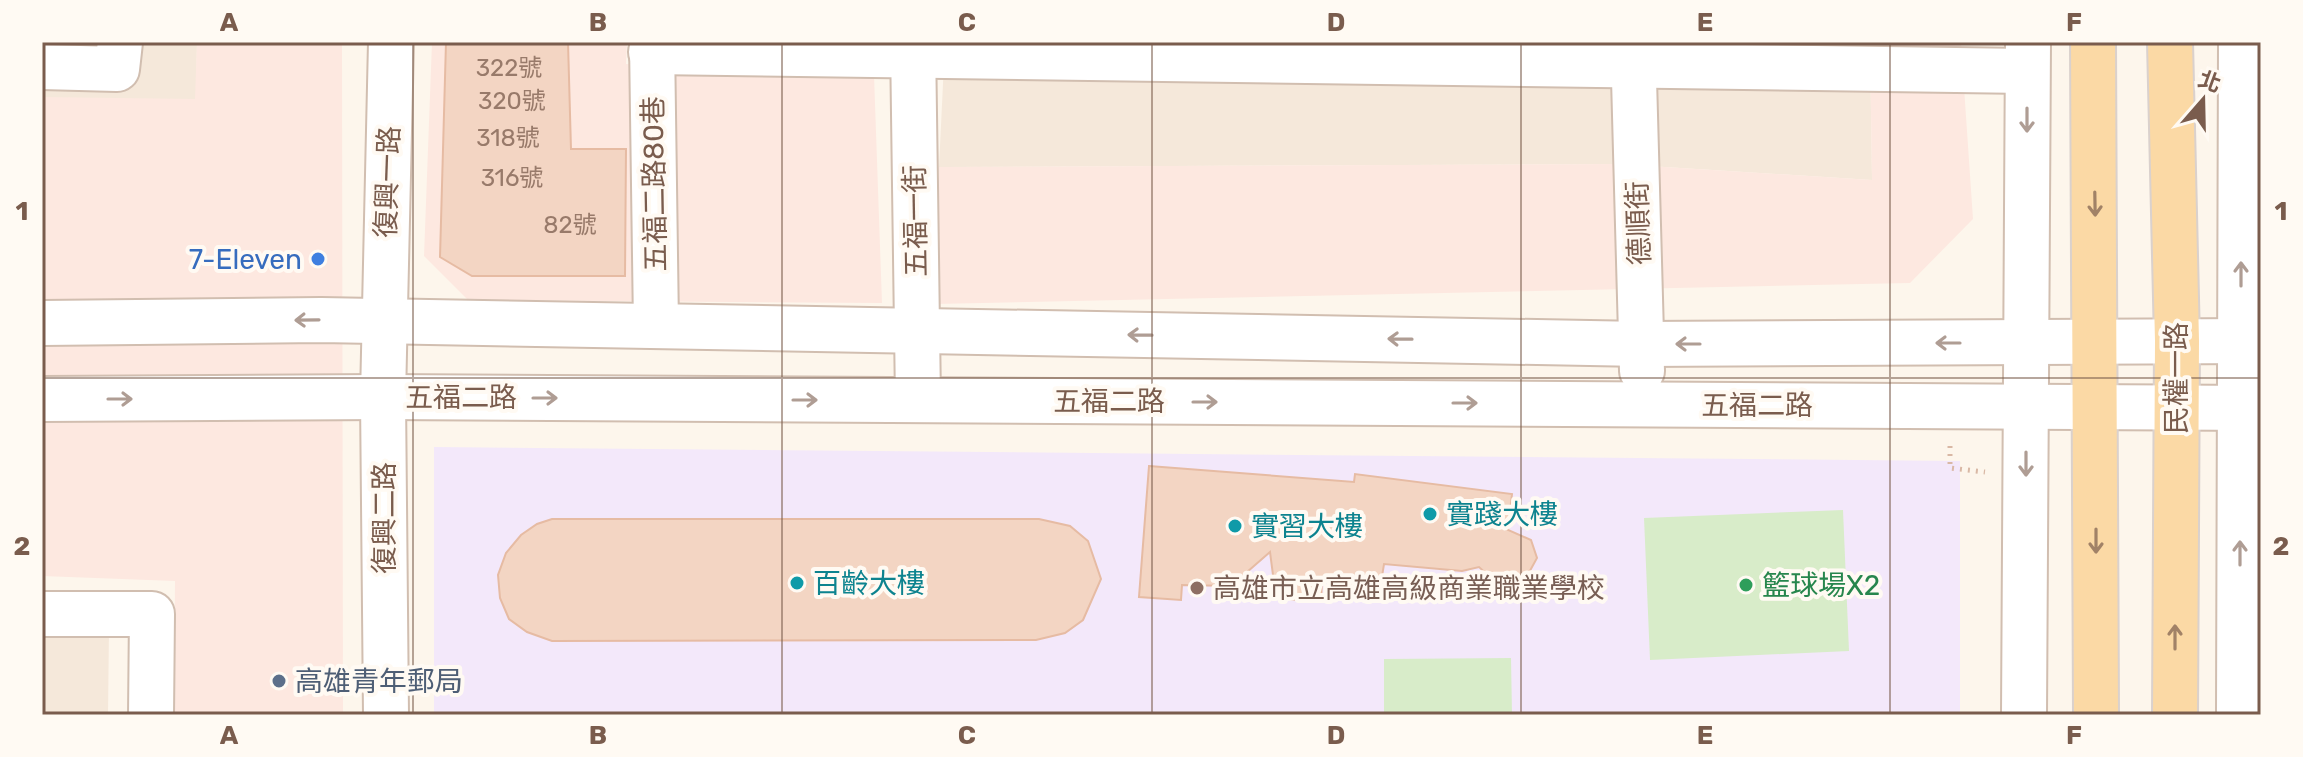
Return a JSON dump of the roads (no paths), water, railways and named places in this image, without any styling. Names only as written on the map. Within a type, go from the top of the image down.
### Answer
[{"type":"main road","points":[[2093,42],[2097,342],[2096,715]]},
{"type":"main road","name":"民權一路","points":[[2170,42],[2177,341],[2175,715]]},
{"type":"street","points":[[42,67],[117,69],[120,42]]},
{"type":"street","name":"復興一路","points":[[385,321],[391,42]]},
{"type":"street","points":[[2239,715],[2250,668],[2251,408],[2241,42]]},
{"type":"street","points":[[652,47],[2028,56],[2024,715]]},
{"type":"street","name":"五福二路80巷","points":[[652,47],[656,326]]},
{"type":"street","name":"五福一街","points":[[913,50],[918,400]]},
{"type":"street","name":"德順街","points":[[1633,54],[1643,404]]},
{"type":"street","points":[[42,323],[385,321],[1642,344],[2251,341]]},
{"type":"street","name":"復興二路","points":[[385,321],[386,715]]},
{"type":"street","name":"五福二路","points":[[42,399],[383,397],[2251,408]]},
{"type":"street","points":[[42,614],[152,614],[151,715]]},
{"type":"place","name":"7-Eleven","points":[[318,259]]},
{"type":"place","name":"實踐大樓","points":[[1430,514]]},
{"type":"place","name":"實習大樓","points":[[1235,526]]},
{"type":"place","name":"百齡大樓","points":[[797,583]]},
{"type":"place","name":"籃球場X2","points":[[1746,585]]},
{"type":"place","name":"高雄市立高雄高級商業職業學校","points":[[1197,588]]},
{"type":"place","name":"高雄青年郵局","points":[[279,681]]}]
